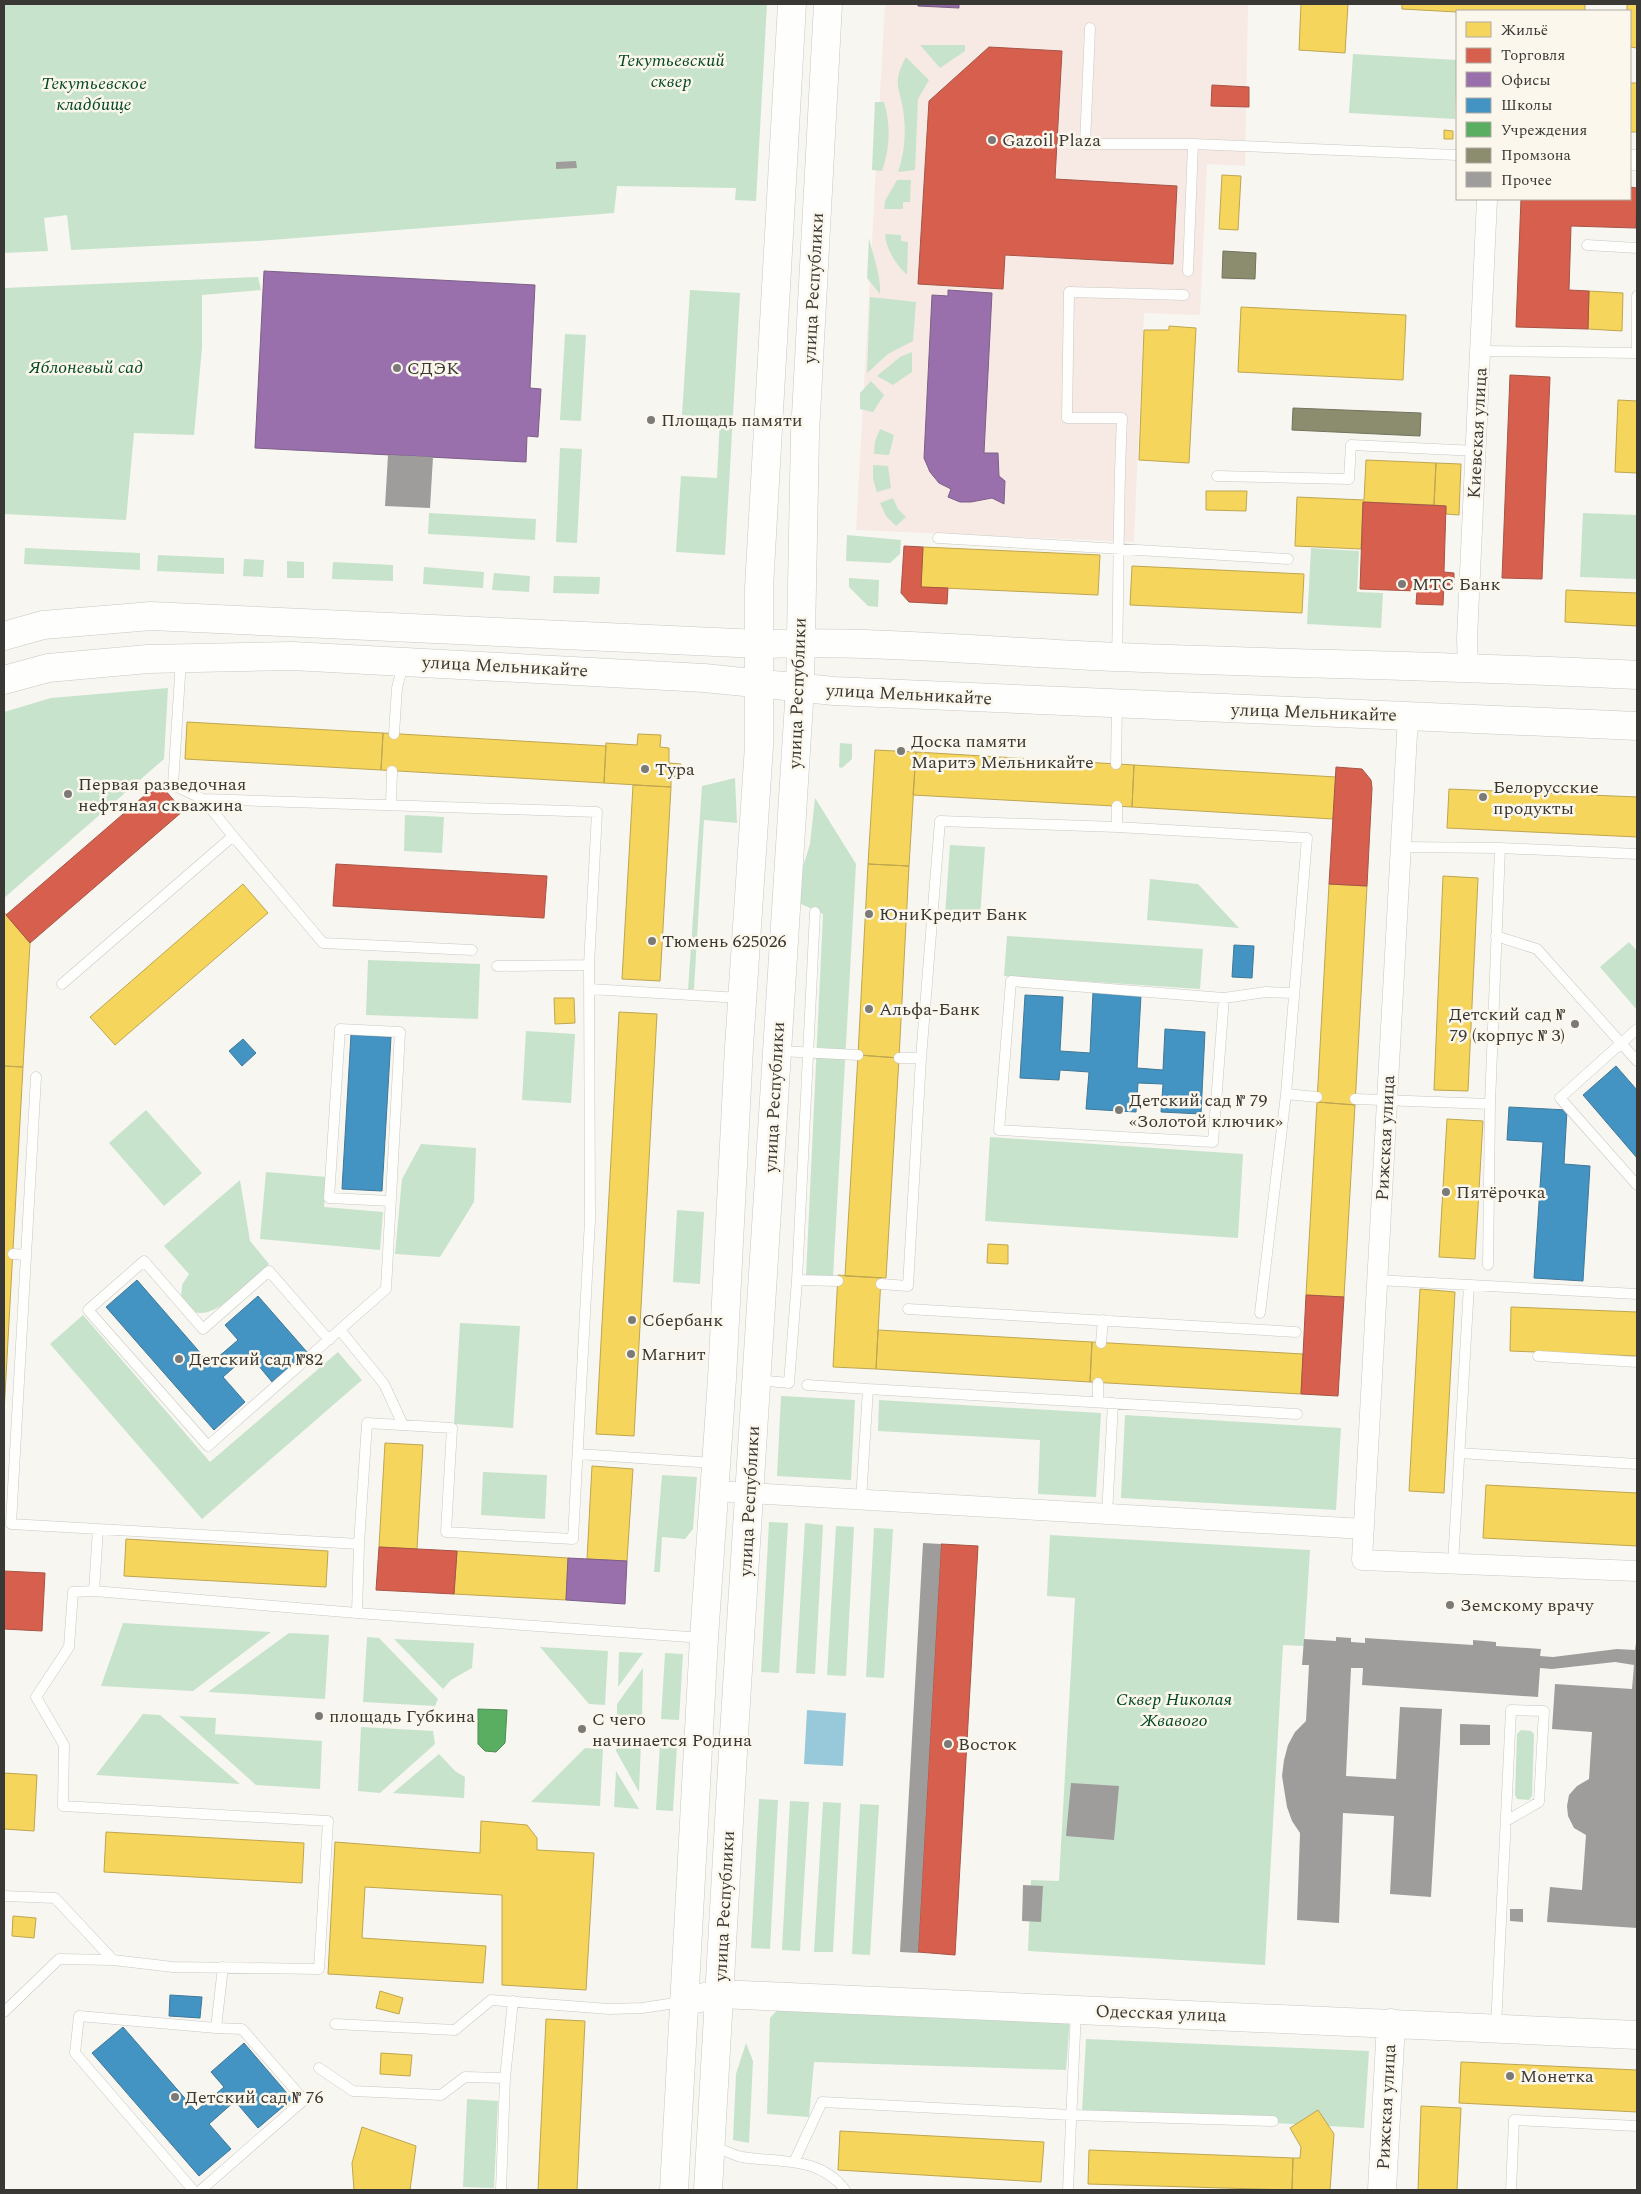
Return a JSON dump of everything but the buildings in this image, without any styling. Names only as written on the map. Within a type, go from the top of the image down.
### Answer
[{"type":"main road","name":"улица Республики","points":[[674,2190],[704,1638],[759,746],[760,578],[792,4]]},
{"type":"main road","name":"улица Республики","points":[[708,2190],[749,1493],[800,687],[805,434],[828,4]]},
{"type":"main road","name":"улица Мельникайте","points":[[4,636],[43,625],[151,616],[759,644],[800,643],[1117,657],[1468,667],[1637,675]]},
{"type":"main road","name":"улица Мельникайте","points":[[4,680],[48,668],[148,659],[181,660],[292,656],[404,660],[759,682],[834,691],[1637,726]]},
{"type":"main road","name":"Одесская улица","points":[[685,2001],[720,1994],[1637,2035]]},
{"type":"main road","name":"Рижская улица","points":[[1382,2190],[1390,2023]]},
{"type":"street","name":"Киевская улица","points":[[1468,667],[1467,639],[1487,200]]},
{"type":"street","name":"Рижская улица","points":[[1408,716],[1362,1560],[1454,1564]]},
{"type":"street","points":[[714,1491],[1364,1529]]},
{"type":"street","points":[[1454,1564],[1637,1571]]},
{"type":"lane","points":[[1090,28],[1085,144],[1193,144],[1456,156]]},
{"type":"lane","points":[[1188,271],[1193,144]]},
{"type":"lane","points":[[1586,245],[1637,248]]},
{"type":"lane","points":[[1117,657],[1120,550],[1118,486],[1122,418],[1067,418],[1069,292],[1184,296]]},
{"type":"lane","points":[[1481,351],[1637,353],[1637,296]]},
{"type":"lane","points":[[1217,476],[1349,478],[1350,446],[1477,451]]},
{"type":"lane","points":[[938,538],[1288,559]]},
{"type":"lane","points":[[181,660],[173,785],[203,799],[597,812],[589,965],[590,1220],[573,1539],[446,1532],[452,1428],[368,1423],[359,1544],[357,1613]]},
{"type":"lane","points":[[394,734],[397,688],[404,660]]},
{"type":"lane","points":[[1116,704],[1116,764]]},
{"type":"lane","points":[[391,805],[392,771]]},
{"type":"lane","points":[[203,799],[323,943],[472,950]]},
{"type":"lane","points":[[1117,806],[1118,827]]},
{"type":"lane","points":[[881,1284],[908,1286],[921,1058],[940,820],[1118,827],[1307,838],[1286,1094],[1260,1312]]},
{"type":"lane","points":[[62,984],[233,836]]},
{"type":"lane","points":[[1401,847],[1500,848],[1637,854]]},
{"type":"lane","points":[[1488,1265],[1490,1104],[1500,848]]},
{"type":"lane","points":[[756,1380],[789,1383],[810,1053],[815,912]]},
{"type":"lane","points":[[1496,936],[1537,949],[1637,1061]]},
{"type":"lane","points":[[497,966],[589,965]]},
{"type":"lane","points":[[1224,998],[1213,1142],[999,1130],[1010,981],[1224,998],[1266,992],[1294,993]]},
{"type":"lane","points":[[590,989],[742,998]]},
{"type":"lane","points":[[329,1340],[269,1272],[203,1329],[144,1261],[88,1310],[208,1446],[329,1340],[386,1289],[391,1201],[400,1032],[340,1028],[329,1198],[391,1201]]},
{"type":"lane","points":[[1637,1029],[1560,1098],[1637,1185]]},
{"type":"lane","points":[[778,1051],[858,1056]]},
{"type":"lane","points":[[899,1058],[921,1058]]},
{"type":"lane","points":[[36,1077],[7,1524],[359,1544]]},
{"type":"lane","points":[[1286,1094],[1318,1097]]},
{"type":"lane","points":[[1355,1099],[1490,1104]]},
{"type":"lane","points":[[13,1254],[25,1256]]},
{"type":"lane","points":[[797,1280],[838,1282]]},
{"type":"lane","points":[[1377,1280],[1637,1294]]},
{"type":"lane","points":[[1454,1564],[1469,1285]]},
{"type":"lane","points":[[908,1309],[1296,1332]]},
{"type":"lane","points":[[1101,1343],[1103,1320]]},
{"type":"lane","points":[[340,1330],[384,1384],[403,1425]]},
{"type":"lane","points":[[1538,1356],[1637,1362]]},
{"type":"lane","points":[[1098,1383],[1098,1402]]},
{"type":"lane","points":[[807,1385],[1297,1414]]},
{"type":"lane","points":[[861,1500],[868,1389]]},
{"type":"lane","points":[[1107,1514],[1113,1403]]},
{"type":"lane","points":[[1460,1453],[1637,1464]]},
{"type":"lane","points":[[578,1454],[716,1463]]},
{"type":"lane","points":[[94,1591],[98,1530]]},
{"type":"lane","points":[[4,2012],[60,1958],[113,1960],[173,1967],[319,1969],[328,1821],[64,1806],[64,1745],[36,1696],[69,1647],[74,1592],[94,1591],[357,1613],[704,1638]]},
{"type":"lane","points":[[1496,2028],[1511,1710],[1544,1711],[1539,1802],[1506,1821]]},
{"type":"lane","points":[[4,1896],[55,1898],[113,1960]]},
{"type":"lane","points":[[216,2028],[223,1967]]},
{"type":"lane","points":[[335,2024],[455,2030],[491,2000],[608,2009],[642,2008],[685,2001]]},
{"type":"lane","points":[[501,2190],[505,2078],[513,2002]]},
{"type":"lane","points":[[1068,2190],[1076,2009]]},
{"type":"lane","points":[[193,2190],[75,2053],[79,2016],[242,2029],[304,2100],[200,2190]]},
{"type":"lane","points":[[319,2068],[353,2091],[441,2095],[465,2077],[505,2078]]},
{"type":"lane","points":[[794,2160],[822,2102],[1071,2115],[1273,2121]]},
{"type":"lane","points":[[1511,2190],[1514,2120],[1637,2126]]},
{"type":"lane","points":[[710,2145],[740,2156],[794,2160],[836,2178],[845,2190]]},
{"type":"shaded area","points":[[885,4],[1248,4],[1245,166],[1207,164],[1200,315],[1144,313],[1134,542],[856,530]]},
{"type":"green space","points":[[4,4],[767,4],[756,201],[735,200],[736,188],[617,186],[614,213],[258,241],[71,250],[67,215],[44,218],[48,251],[4,253]]},
{"type":"green space","points":[[920,45],[965,45],[965,51],[940,68]]},
{"type":"green space","points":[[1353,54],[1456,60],[1455,119],[1349,113]]},
{"type":"green space","points":[[906,57],[929,80],[918,99],[915,170],[898,172],[905,132],[898,81],[901,67]]},
{"type":"green space","points":[[875,102],[884,102],[889,128],[887,154],[882,171],[872,170]]},
{"type":"green space","points":[[897,180],[911,180],[910,202],[903,202],[903,209],[884,209],[885,201]]},
{"type":"green space","points":[[885,234],[901,235],[901,241],[908,242],[907,275],[892,256],[887,246]]},
{"type":"green space","points":[[869,238],[878,273],[880,294],[867,278]]},
{"type":"green space","name":"Яблоневый сад","points":[[258,277],[261,290],[202,295],[202,348],[194,435],[134,433],[126,520],[4,514],[4,288]]},
{"type":"green space","points":[[690,290],[740,293],[725,555],[676,552],[681,476],[717,478],[720,418],[682,415]]},
{"type":"green space","points":[[870,297],[916,302],[913,341],[888,354],[867,373]]},
{"type":"green space","points":[[565,334],[586,335],[581,421],[560,420]]},
{"type":"green space","points":[[912,352],[912,372],[893,385],[877,376],[900,357]]},
{"type":"green space","points":[[871,381],[884,395],[873,412],[860,409],[860,393]]},
{"type":"green space","points":[[880,429],[894,435],[889,455],[874,454],[875,441]]},
{"type":"green space","points":[[560,448],[582,449],[577,543],[556,542]]},
{"type":"green space","points":[[873,465],[888,466],[891,488],[877,492],[873,479]]},
{"type":"green space","points":[[893,498],[898,509],[906,517],[896,526],[886,516],[880,503]]},
{"type":"green space","points":[[429,513],[536,519],[535,540],[428,534]]},
{"type":"green space","points":[[1583,513],[1637,515],[1637,579],[1580,577]]},
{"type":"green space","points":[[847,535],[901,540],[900,554],[890,563],[846,561]]},
{"type":"green space","points":[[25,548],[140,553],[140,570],[24,564]]},
{"type":"green space","points":[[1311,548],[1359,551],[1357,592],[1383,593],[1381,628],[1307,624]]},
{"type":"green space","points":[[158,555],[224,558],[224,574],[157,571]]},
{"type":"green space","points":[[244,559],[264,560],[263,577],[243,576]]},
{"type":"green space","points":[[287,561],[304,562],[304,578],[287,578]]},
{"type":"green space","points":[[333,562],[393,565],[393,581],[332,579]]},
{"type":"green space","points":[[424,567],[484,572],[483,588],[423,584]]},
{"type":"green space","points":[[494,573],[530,576],[529,592],[492,590]]},
{"type":"green space","points":[[554,576],[600,577],[599,594],[553,593]]},
{"type":"green space","points":[[849,578],[879,580],[878,607],[868,606],[849,587]]},
{"type":"green space","points":[[168,688],[164,759],[4,898],[4,712],[51,698]]},
{"type":"green space","points":[[840,743],[852,744],[852,759],[842,768],[839,767]]},
{"type":"green space","points":[[735,778],[737,823],[704,820],[694,989],[688,990],[702,786]]},
{"type":"green space","points":[[815,798],[856,864],[833,1277],[806,1277],[823,914],[799,903],[801,873],[810,844]]},
{"type":"green space","points":[[405,815],[444,817],[442,853],[404,851]]},
{"type":"green space","points":[[950,845],[985,847],[980,917],[945,915]]},
{"type":"green space","points":[[1150,879],[1198,884],[1239,928],[1147,920]]},
{"type":"green space","points":[[1007,936],[1203,949],[1200,989],[1004,976]]},
{"type":"green space","points":[[1629,942],[1637,951],[1637,1010],[1600,967]]},
{"type":"green space","points":[[368,960],[480,964],[478,1019],[366,1015]]},
{"type":"green space","points":[[526,1031],[575,1034],[571,1103],[522,1100]]},
{"type":"green space","points":[[146,1110],[202,1173],[164,1206],[109,1143]]},
{"type":"green space","points":[[990,1137],[1243,1154],[1238,1238],[985,1221]]},
{"type":"green space","points":[[421,1144],[476,1148],[474,1202],[440,1257],[395,1254],[402,1179]]},
{"type":"green space","points":[[266,1172],[327,1177],[324,1207],[383,1212],[380,1250],[260,1239]]},
{"type":"green space","points":[[240,1180],[250,1241],[269,1264],[224,1304],[204,1313],[195,1312],[181,1298],[182,1285],[189,1274],[164,1246]]},
{"type":"green space","points":[[677,1210],[704,1212],[700,1284],[673,1282]]},
{"type":"green space","points":[[83,1315],[210,1462],[338,1352],[362,1380],[202,1519],[50,1344]]},
{"type":"green space","points":[[460,1323],[520,1326],[513,1428],[454,1424]]},
{"type":"green space","points":[[781,1396],[855,1400],[851,1480],[777,1476]]},
{"type":"green space","points":[[879,1400],[1101,1413],[1096,1497],[1038,1494],[1040,1440],[878,1431]]},
{"type":"green space","points":[[1125,1415],[1341,1428],[1336,1510],[1121,1498]]},
{"type":"green space","points":[[483,1472],[547,1475],[545,1519],[481,1515]]},
{"type":"green space","points":[[662,1475],[697,1477],[693,1529],[685,1539],[662,1537],[660,1572],[654,1572]]},
{"type":"green space","points":[[769,1522],[788,1523],[779,1673],[761,1672]]},
{"type":"green space","points":[[805,1523],[823,1525],[815,1674],[796,1673]]},
{"type":"green space","points":[[836,1526],[854,1527],[846,1676],[827,1675]]},
{"type":"green space","points":[[874,1528],[893,1529],[884,1678],[866,1677]]},
{"type":"green space","name":"Сквер Николая Жвавого","points":[[1050,1535],[1310,1550],[1304,1646],[1283,1645],[1265,1965],[1028,1951],[1031,1880],[1059,1881],[1075,1598],[1047,1596]]},
{"type":"green space","points":[[123,1623],[271,1632],[193,1691],[101,1686]]},
{"type":"green space","points":[[289,1633],[329,1635],[325,1699],[208,1692]]},
{"type":"green space","points":[[367,1637],[379,1638],[438,1699],[435,1706],[363,1702]]},
{"type":"green space","points":[[394,1639],[474,1643],[472,1668],[451,1680],[443,1689]]},
{"type":"green space","points":[[540,1647],[608,1651],[605,1705],[589,1704]]},
{"type":"green space","points":[[619,1652],[643,1653],[618,1687]]},
{"type":"green space","points":[[665,1653],[683,1654],[679,1720],[661,1719]]},
{"type":"green space","points":[[643,1668],[642,1718],[617,1717],[617,1704]]},
{"type":"green space","points":[[143,1714],[160,1715],[240,1784],[96,1775]]},
{"type":"green space","points":[[179,1716],[216,1718],[215,1734],[322,1741],[320,1789],[256,1785]]},
{"type":"green space","points":[[361,1727],[433,1731],[435,1744],[380,1793],[358,1791]]},
{"type":"green space","points":[[1521,1730],[1531,1731],[1534,1734],[1532,1796],[1529,1800],[1517,1799],[1515,1795],[1517,1734]]},
{"type":"green space","points":[[616,1742],[641,1743],[639,1792],[616,1751]]},
{"type":"green space","points":[[660,1744],[677,1745],[673,1811],[656,1810]]},
{"type":"green space","points":[[585,1748],[603,1749],[600,1806],[531,1802]]},
{"type":"green space","points":[[439,1754],[455,1771],[465,1777],[464,1798],[393,1793]]},
{"type":"green space","points":[[616,1771],[639,1809],[614,1807]]},
{"type":"green space","points":[[759,1799],[778,1800],[770,1949],[751,1948]]},
{"type":"green space","points":[[790,1801],[809,1802],[800,1951],[782,1950]]},
{"type":"green space","points":[[823,1802],[841,1803],[833,1952],[814,1952]]},
{"type":"green space","points":[[860,1804],[879,1805],[870,1955],[852,1954]]},
{"type":"green space","points":[[777,2010],[1070,2018],[1066,2070],[814,2062],[809,2117],[767,2114],[770,2018]]},
{"type":"green space","points":[[1086,2039],[1369,2051],[1364,2128],[1082,2112]]},
{"type":"green space","points":[[746,2043],[753,2061],[749,2143],[733,2140],[736,2074]]},
{"type":"green space","points":[[467,2099],[498,2101],[494,2188],[463,2187]]},
{"type":"water","points":[[807,1710],[846,1713],[843,1766],[804,1764]]},
{"type":"place","name":"Gazoil Plaza","points":[[992,140]]},
{"type":"place","name":"СДЭК","points":[[397,368]]},
{"type":"place","name":"Площадь памяти","points":[[651,420]]},
{"type":"place","name":"МТС Банк","points":[[1402,584]]},
{"type":"place","name":"Доска памяти Маритэ Мельникайте","points":[[901,751]]},
{"type":"place","name":"Тура","points":[[645,769]]},
{"type":"place","name":"Первая разведочная нефтяная скважина","points":[[68,794]]},
{"type":"place","name":"Белорусские продукты","points":[[1483,797]]},
{"type":"place","name":"ЮниКредит Банк","points":[[869,914]]},
{"type":"place","name":"Тюмень 625026","points":[[652,941]]},
{"type":"place","name":"Альфа-Банк","points":[[869,1009]]},
{"type":"place","name":"Детский сад № 79 (корпус № 3)","points":[[1575,1024]]},
{"type":"place","name":"Детский сад № 79 «Золотой ключик»","points":[[1119,1110]]},
{"type":"place","name":"Пятёрочка","points":[[1446,1192]]},
{"type":"place","name":"Сбербанк","points":[[632,1320]]},
{"type":"place","name":"Магнит","points":[[631,1354]]},
{"type":"place","name":"Детский сад №82","points":[[179,1359]]},
{"type":"place","name":"Земскому врачу","points":[[1450,1605]]},
{"type":"place","name":"площадь Губкина","points":[[319,1716]]},
{"type":"place","name":"С чего начинается Родина","points":[[582,1729]]},
{"type":"place","name":"Восток","points":[[948,1744]]},
{"type":"place","name":"Монетка","points":[[1510,2076]]},
{"type":"place","name":"Детский сад № 76","points":[[175,2097]]},
{"type":"park label","name":"Текутьевский сквер","points":[[671,70]]},
{"type":"park label","name":"Текутьевское кладбище","points":[[94,94]]}]
